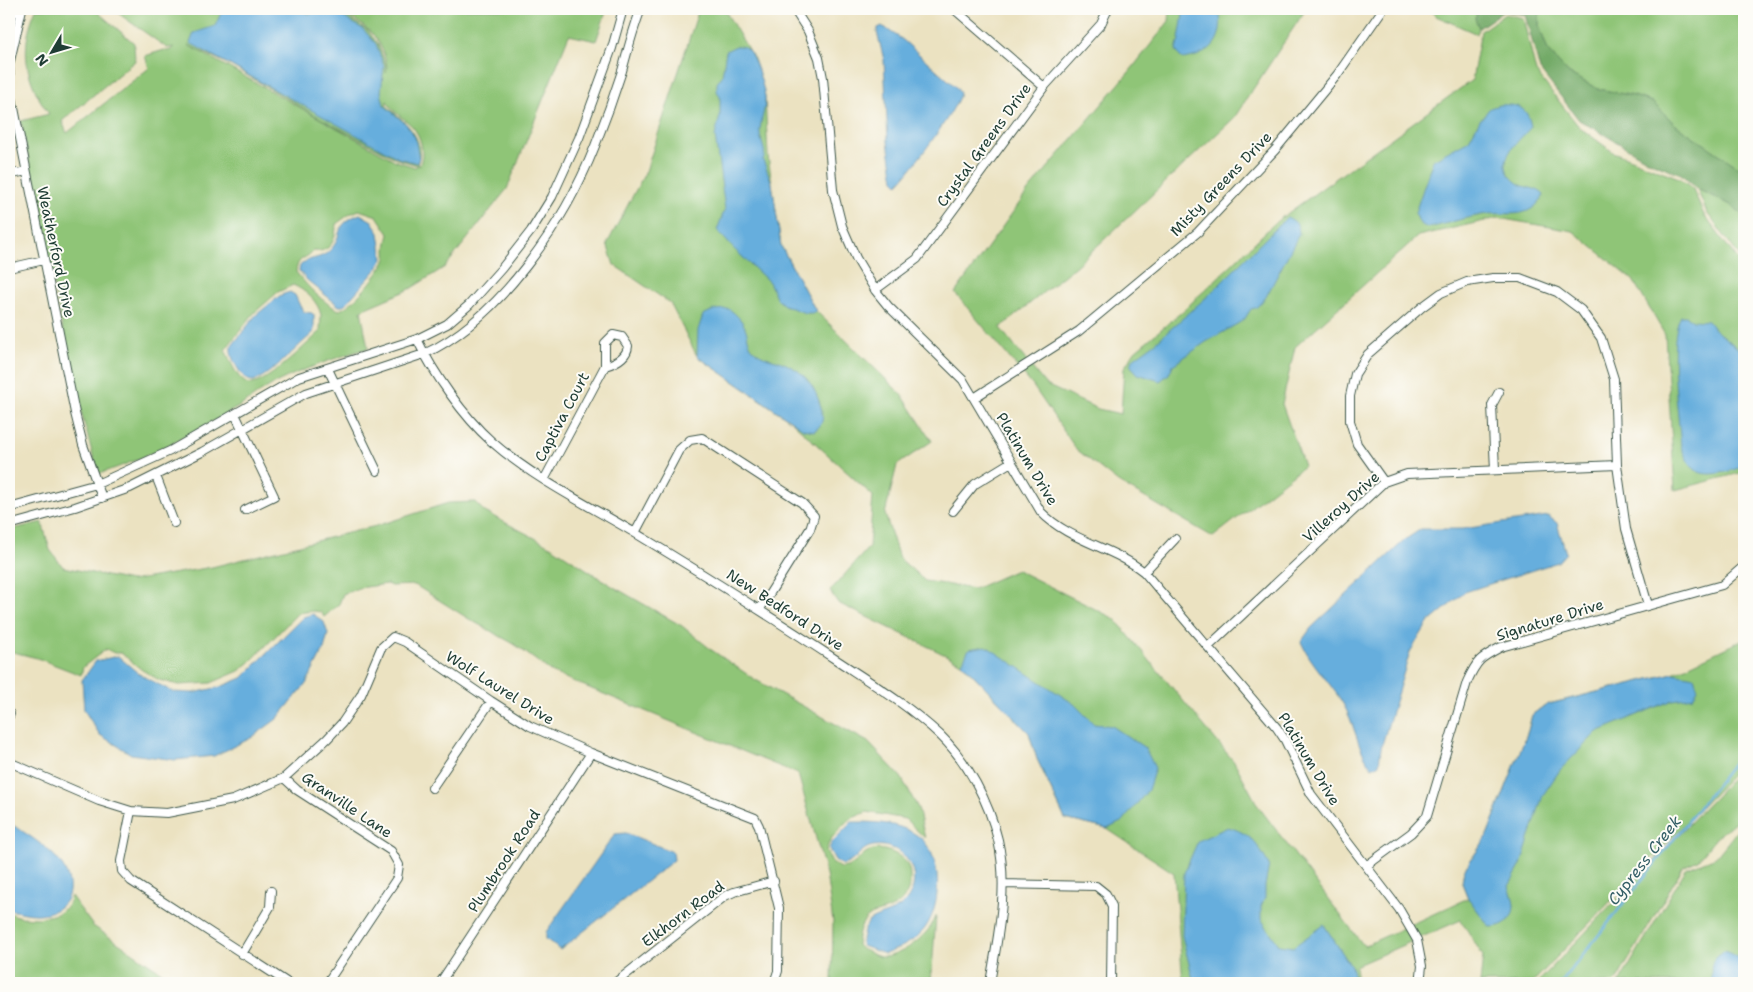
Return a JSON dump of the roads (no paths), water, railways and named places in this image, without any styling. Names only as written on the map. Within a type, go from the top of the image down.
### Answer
[{"type":"street","points":[[9,508],[97,484],[170,451],[299,377],[418,339],[447,324],[469,305],[502,268],[531,231],[552,197],[579,138],[612,48],[623,9]]},
{"type":"street","points":[[9,526],[102,498],[156,476],[306,393],[424,354],[454,338],[480,316],[514,281],[549,233],[576,188],[594,147],[641,9]]},
{"type":"street","name":"Platinum Drive","points":[[794,9],[813,40],[821,68],[831,181],[839,216],[852,251],[875,290],[898,318],[958,375],[974,398],[1038,507],[1049,519],[1064,530],[1125,559],[1144,572],[1280,732],[1311,794],[1398,909],[1417,940],[1422,966],[1420,983]]},
{"type":"street","points":[[954,9],[1044,87]]},
{"type":"street","name":"Crystal Greens Drive","points":[[875,290],[917,259],[1044,87],[1101,24],[1108,9]]},
{"type":"street","name":"Misty Greens Drive","points":[[974,398],[1079,331],[1198,232],[1275,150],[1337,75],[1383,9]]},
{"type":"street","points":[[9,11],[22,11]]},
{"type":"street","name":"Weatherford Drive","points":[[22,11],[9,64],[10,88],[75,413],[83,445],[102,498]]},
{"type":"street","points":[[612,48],[627,53]]},
{"type":"street","points":[[9,175],[26,171]]},
{"type":"street","points":[[9,268],[44,260]]},
{"type":"street","points":[[1384,482],[1357,444],[1350,420],[1350,396],[1355,374],[1368,354],[1422,307],[1441,294],[1467,282],[1493,278],[1520,278],[1557,292],[1581,310],[1601,338],[1614,379],[1617,465],[1626,529],[1648,605]]},
{"type":"street","name":"New Bedford Drive","points":[[418,339],[424,354],[466,416],[491,441],[544,480],[760,609],[903,704],[941,736],[964,763],[986,804],[998,840],[1004,884],[1000,929],[990,983]]},
{"type":"street","name":"Captiva Court","points":[[544,480],[605,366]]},
{"type":"street","points":[[328,369],[377,471]]},
{"type":"street","points":[[1495,470],[1492,405],[1500,392]]},
{"type":"street","points":[[235,414],[274,496],[245,510]]},
{"type":"street","points":[[635,533],[679,450],[690,440],[702,438],[802,503],[814,516],[810,529],[760,609]]},
{"type":"street","points":[[953,511],[975,484],[1011,462]]},
{"type":"street","name":"Villeroy Drive","points":[[1208,647],[1384,482],[1408,474],[1617,465]]},
{"type":"street","points":[[156,476],[174,524]]},
{"type":"street","points":[[1144,572],[1175,539]]},
{"type":"street","name":"Signature Drive","points":[[1366,866],[1411,833],[1427,816],[1467,682],[1474,666],[1484,656],[1502,647],[1722,585],[1744,566]]},
{"type":"street","name":"Wolf Laurel Drive","points":[[9,762],[99,801],[131,811],[168,813],[233,800],[284,778],[327,739],[342,723],[361,695],[381,648],[393,637],[405,642],[530,726],[591,753],[755,818],[759,826],[774,881],[779,908],[778,971],[774,983]]},
{"type":"street","points":[[432,788],[491,701]]},
{"type":"street","name":"Plumbrook Road","points":[[440,983],[591,753]]},
{"type":"street","name":"Granville Lane","points":[[284,778],[297,790],[391,852],[399,865],[396,878],[327,983]]},
{"type":"street","points":[[131,811],[121,861],[122,872],[131,880],[288,983]]},
{"type":"street","name":"Elkhorn Road","points":[[615,983],[725,896],[774,881]]},
{"type":"street","points":[[1004,884],[1096,886],[1106,894],[1112,906],[1111,983]]},
{"type":"street","points":[[242,954],[270,907],[271,891]]},
{"type":"water","points":[[223,9],[296,9],[310,14],[330,9],[363,29],[376,44],[384,66],[381,92],[384,105],[407,125],[415,137],[419,158],[417,163],[398,158],[190,43],[194,33],[215,26]]},
{"type":"water","points":[[1184,9],[1219,9],[1220,28],[1218,37],[1209,49],[1202,54],[1183,59],[1176,50]]},
{"type":"water","points":[[882,26],[903,40],[956,87],[960,93],[952,111],[923,153],[898,184],[894,180],[888,142],[884,60],[877,32],[878,28]]},
{"type":"water","points":[[736,46],[747,49],[756,64],[761,78],[765,96],[760,130],[764,149],[763,160],[772,183],[781,246],[816,311],[812,313],[805,313],[784,305],[777,299],[769,282],[717,230],[725,209],[715,136],[720,116],[720,97],[717,91],[717,83],[722,76],[726,51]]},
{"type":"water","points":[[1499,105],[1517,106],[1525,111],[1530,120],[1531,127],[1513,147],[1506,162],[1511,177],[1519,184],[1544,195],[1538,204],[1531,209],[1516,214],[1481,215],[1428,228],[1420,224],[1415,213],[1433,160],[1469,140],[1480,120],[1490,108]]},
{"type":"water","points":[[360,214],[372,221],[379,233],[383,259],[376,270],[351,298],[343,306],[339,306],[307,280],[299,271],[300,266],[306,261],[325,255],[333,247],[345,223]]},
{"type":"water","points":[[1287,217],[1296,223],[1299,234],[1266,297],[1256,308],[1251,309],[1244,320],[1206,342],[1173,365],[1169,374],[1160,381],[1138,374],[1130,365],[1133,359],[1155,343],[1210,294]]},
{"type":"water","points":[[290,292],[295,295],[304,312],[314,315],[313,333],[266,374],[252,381],[248,380],[235,363],[231,354],[231,347],[256,315],[281,295]]},
{"type":"water","points":[[729,309],[743,324],[754,350],[763,356],[800,372],[811,384],[818,399],[822,415],[821,424],[814,431],[803,429],[697,356],[698,330],[703,315],[714,310]]},
{"type":"water","points":[[1681,316],[1686,316],[1693,320],[1708,321],[1715,330],[1744,353],[1744,466],[1720,473],[1702,473],[1691,466],[1681,447],[1674,360],[1677,327]]},
{"type":"water","points":[[1548,516],[1557,523],[1566,553],[1558,562],[1465,592],[1428,623],[1410,652],[1381,748],[1379,764],[1372,768],[1363,753],[1342,702],[1310,658],[1301,642],[1311,628],[1406,539],[1421,529],[1463,529]]},
{"type":"water","points":[[313,614],[324,622],[328,634],[324,649],[306,684],[277,719],[251,738],[214,756],[175,760],[131,754],[100,735],[84,710],[82,680],[96,661],[118,656],[139,674],[173,692],[193,693],[220,687],[242,678],[303,617]]},
{"type":"water","points":[[986,646],[1074,704],[1094,724],[1112,726],[1145,748],[1155,768],[1148,790],[1123,821],[1107,829],[1065,819],[1037,759],[1029,733],[962,663],[969,649]]},
{"type":"water","points":[[1673,673],[1694,677],[1698,689],[1693,697],[1673,700],[1597,732],[1560,770],[1543,795],[1521,865],[1509,886],[1514,903],[1512,915],[1507,922],[1499,926],[1490,927],[1468,898],[1462,883],[1464,870],[1486,838],[1528,731],[1532,715],[1545,705]]},
{"type":"water","points":[[852,822],[884,824],[908,830],[925,842],[932,854],[936,867],[937,896],[934,911],[928,923],[913,940],[885,954],[862,946],[864,930],[869,921],[898,908],[906,901],[912,891],[913,871],[903,855],[894,849],[884,846],[868,847],[847,864],[842,865],[835,860],[829,849],[832,842]]},
{"type":"water","points":[[9,823],[49,851],[65,870],[69,887],[68,895],[65,902],[59,908],[40,914],[9,910]]},
{"type":"water","points":[[1228,827],[1243,833],[1253,841],[1269,865],[1265,898],[1261,906],[1261,919],[1279,945],[1293,947],[1324,925],[1351,966],[1355,981],[1353,983],[1194,983],[1182,936],[1184,873],[1198,841]]},
{"type":"water","points":[[626,833],[673,852],[674,860],[560,950],[546,939],[546,932],[615,834]]},
{"type":"water","points":[[1724,951],[1735,956],[1741,962],[1744,971],[1744,983],[1712,983],[1713,961]]},
{"type":"waterway","name":"Cypress Creek","points":[[1561,983],[1744,750]]}]
